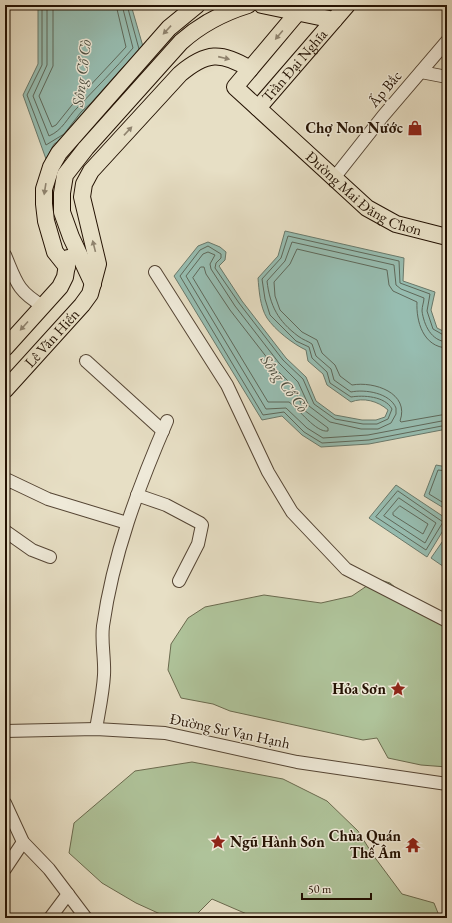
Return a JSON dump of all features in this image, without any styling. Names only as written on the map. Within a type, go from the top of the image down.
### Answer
[{"type":"main road","points":[[67,267],[54,252],[46,221],[44,204],[44,189],[58,152],[169,28],[197,5]]},
{"type":"main road","points":[[93,284],[71,237],[62,212],[62,193],[65,175],[86,148],[180,42],[216,18],[232,10],[248,5]]},
{"type":"main road","points":[[262,5],[301,9],[338,10]]},
{"type":"main road","name":"Trần Đại Nghĩa","points":[[235,87],[301,9]]},
{"type":"main road","name":"Trần Đại Nghĩa","points":[[258,108],[338,10]]},
{"type":"main road","points":[[180,42],[196,61],[207,57],[221,56],[239,62],[250,69]]},
{"type":"main road","name":"Lê Văn Hiến","points":[[5,390],[82,305],[93,284],[98,264],[82,197],[84,184],[96,166],[180,74],[196,61]]},
{"type":"main road","name":"Đường Mai Đăng Chơn","points":[[235,87],[367,208],[396,224],[447,237]]},
{"type":"main road","points":[[67,267],[71,237]]},
{"type":"main road","name":"Lê Văn Hiến","points":[[5,348],[60,287],[65,277],[67,267]]},
{"type":"street","name":"Ấp Bắc","points":[[334,178],[383,116],[447,41]]},
{"type":"street","points":[[421,72],[447,77]]},
{"type":"street","points":[[5,255],[19,288],[28,297],[43,306]]},
{"type":"street","points":[[155,272],[227,385],[268,472],[292,512],[346,569],[447,621]]},
{"type":"street","points":[[86,361],[165,426],[136,495],[108,594],[103,629],[104,675],[96,729]]},
{"type":"street","points":[[5,485],[8,480],[48,499],[127,523]]},
{"type":"street","points":[[136,495],[166,505],[202,526],[198,544],[179,580]]},
{"type":"street","points":[[5,531],[32,550],[50,557]]},
{"type":"street","name":"Đường Sư Vạn Hạnh","points":[[5,731],[96,729],[165,733],[297,762],[447,784]]},
{"type":"street","points":[[5,803],[23,842],[49,869],[86,918]]},
{"type":"street","points":[[5,869],[23,842]]},
{"type":"street","points":[[50,918],[68,894]]},
{"type":"green space","points":[[377,579],[390,583],[421,609],[447,624],[447,767],[421,765],[388,758],[377,738],[363,740],[230,711],[213,704],[181,698],[168,670],[171,644],[188,618],[205,607],[264,595],[321,603],[352,596]]},
{"type":"green space","name":"Ngũ Hành Sơn","points":[[192,762],[283,779],[327,801],[358,831],[373,855],[402,894],[434,903],[440,918],[256,918],[212,899],[193,918],[169,918],[136,903],[102,883],[69,853],[74,823],[135,771]]},
{"type":"water","name":"Sông Cổ Cò","points":[[38,5],[131,5],[144,50],[66,137],[54,144],[46,159],[23,95],[38,64]]},
{"type":"water","name":"Sông Cổ Cò","points":[[285,231],[404,258],[403,281],[435,292],[431,310],[437,328],[447,333],[447,429],[369,444],[321,447],[302,435],[282,416],[262,420],[174,276],[198,246],[208,242],[220,247],[226,252],[225,260],[219,266],[242,301],[286,358],[306,377],[316,401],[335,415],[362,420],[376,420],[385,417],[388,410],[375,402],[360,400],[351,402],[327,385],[323,374],[308,361],[306,350],[285,336],[267,318],[261,304],[258,278],[278,256]]},
{"type":"water","points":[[436,465],[447,467],[447,510],[424,496]]},
{"type":"water","points":[[396,485],[447,519],[447,524],[427,557],[369,518]]},
{"type":"water","points":[[447,535],[447,569],[431,558]]},
{"type":"place","name":"Chợ Non Nước","points":[[415,128]]},
{"type":"place","name":"Hỏa Sơn","points":[[398,689]]},
{"type":"place","name":"Ngũ Hành Sơn","points":[[218,842]]},
{"type":"place","name":"Chùa Quán Thế Âm","points":[[413,845]]}]
